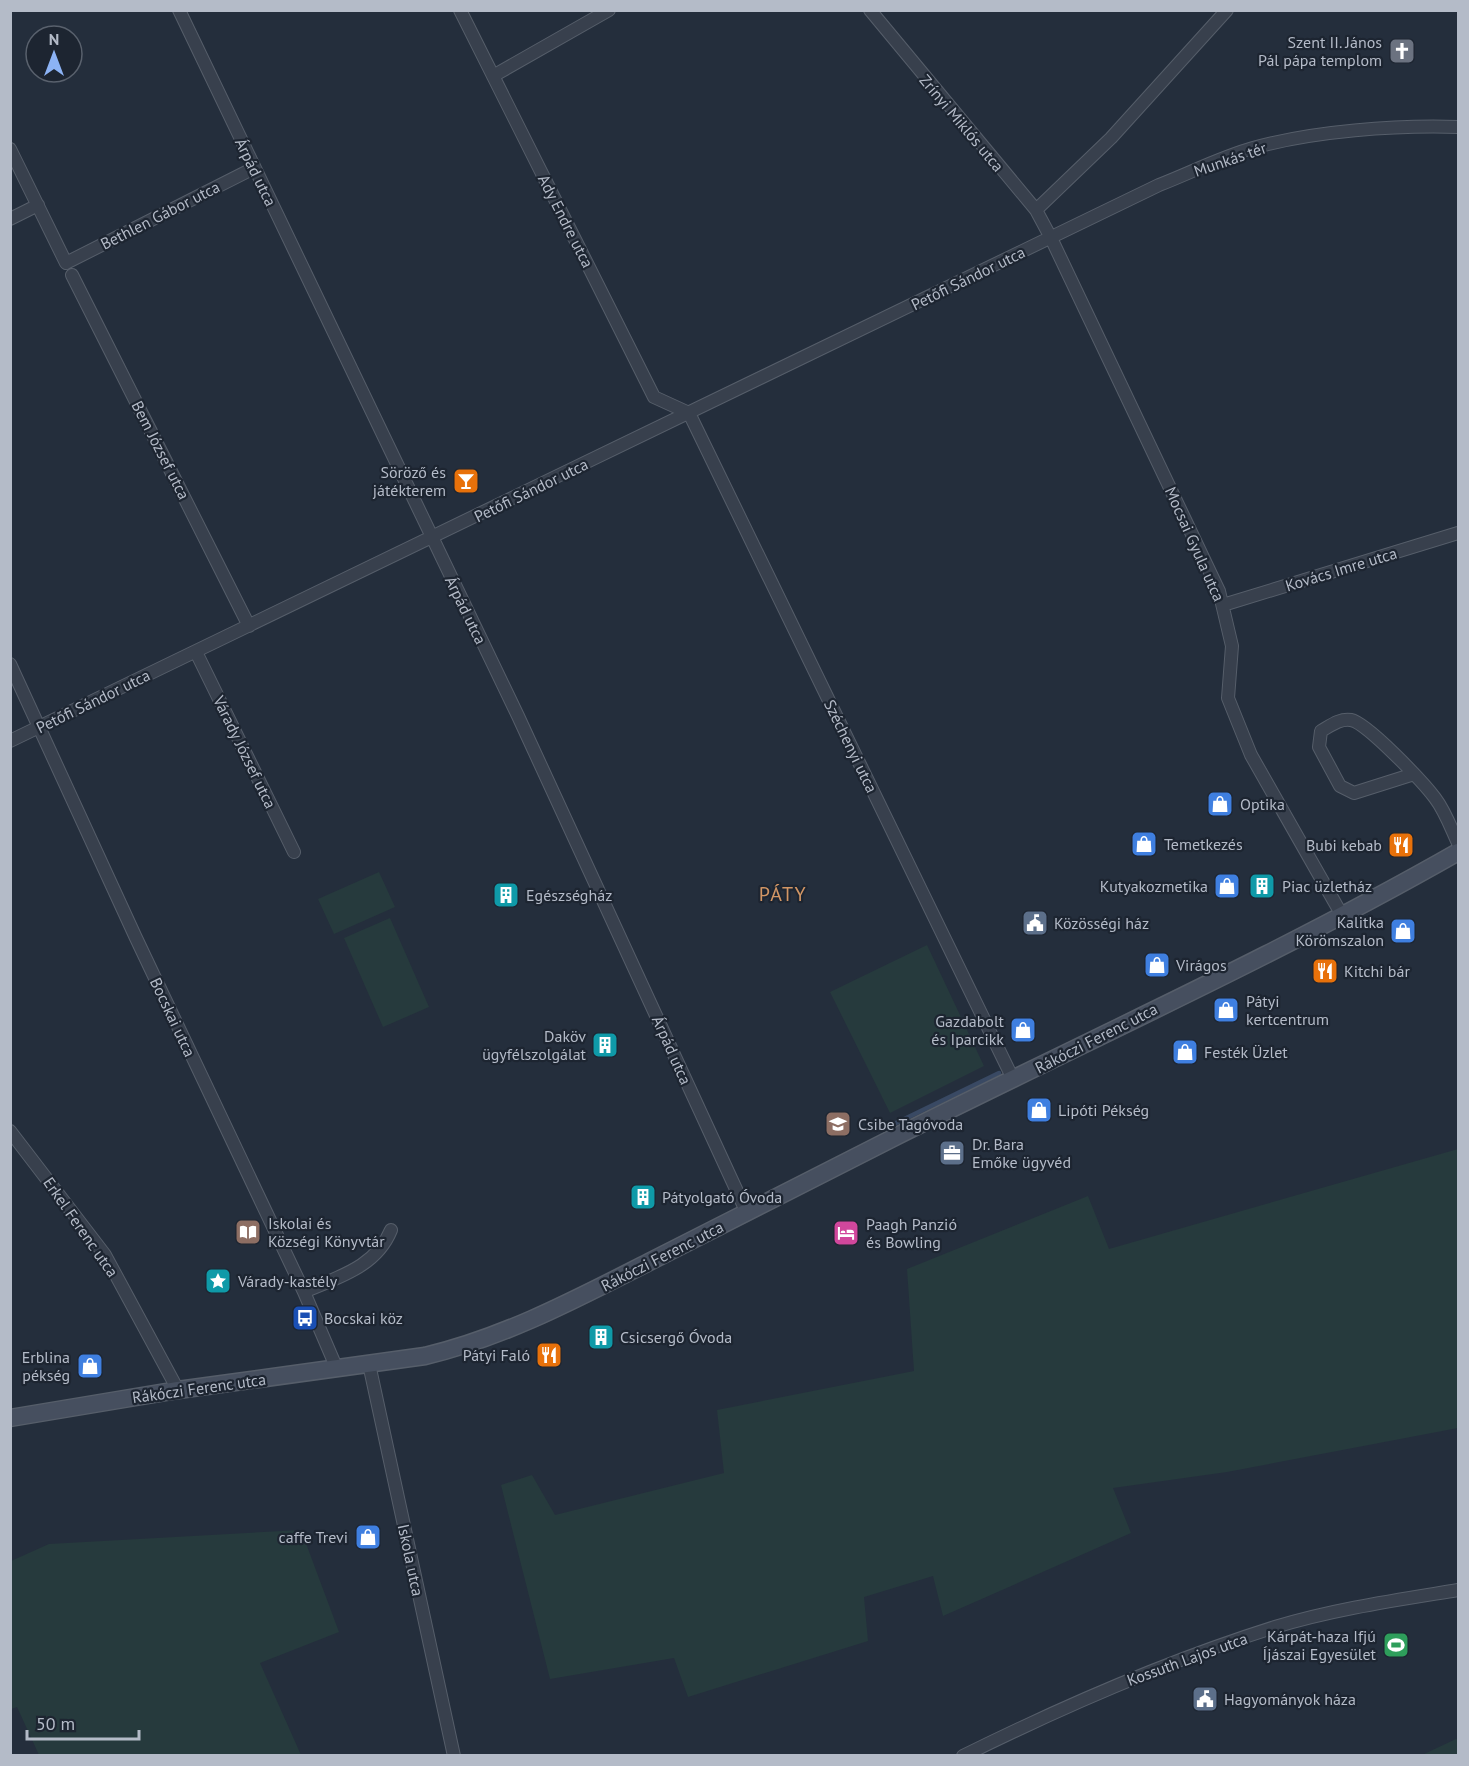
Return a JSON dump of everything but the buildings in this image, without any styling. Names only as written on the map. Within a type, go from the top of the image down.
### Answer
[{"type":"main road","name":"Rákóczi Ferenc utca","points":[[10,1418],[178,1390],[426,1356],[462,1347],[503,1332],[1343,917],[1458,852]]},
{"type":"street","name":"Árpád utca","points":[[179,10],[643,984],[747,1213]]},
{"type":"street","name":"Ady Endre utca","points":[[460,10],[654,397],[689,413]]},
{"type":"street","points":[[494,76],[609,10]]},
{"type":"street","name":"Zrínyi Miklós utca","points":[[870,10],[1036,210],[1051,238]]},
{"type":"street","points":[[1036,210],[1111,138],[1227,10]]},
{"type":"street","name":"Munkás tér","points":[[1051,238],[1159,185],[1253,148],[1303,138],[1366,131],[1431,126],[1458,127]]},
{"type":"street","name":"Bem József utca","points":[[10,149],[249,626]]},
{"type":"street","name":"Bethlen Gábor utca","points":[[69,269],[254,168]]},
{"type":"street","points":[[10,219],[38,205]]},
{"type":"street","name":"Petőfi Sándor utca","points":[[10,741],[1051,238]]},
{"type":"street","name":"Mocsai Gyula utca","points":[[1051,238],[1219,591],[1233,646],[1228,698],[1251,755],[1343,917]]},
{"type":"street","name":"Széchenyi utca","points":[[689,413],[1012,1079]]},
{"type":"street","name":"Kovács Imre utca","points":[[1223,605],[1458,533]]},
{"type":"street","name":"Várady József utca","points":[[196,652],[294,852]]},
{"type":"street","name":"Bocskai utca","points":[[10,664],[141,949],[304,1292],[337,1369]]},
{"type":"street","points":[[1414,774],[1354,793],[1346,790],[1340,786],[1332,766],[1319,747],[1322,731],[1335,723],[1350,720],[1364,726],[1414,774],[1436,799],[1458,843]]},
{"type":"street","name":"Erkel Ferenc utca","points":[[10,1131],[105,1255],[178,1390]]},
{"type":"street","points":[[304,1292],[357,1270],[384,1245],[391,1230]]},
{"type":"street","name":"Iskola utca","points":[[369,1364],[454,1755]]},
{"type":"street","name":"Kossuth Lajos utca","points":[[963,1755],[1060,1709],[1169,1664],[1277,1627],[1353,1608],[1458,1590]]},
{"type":"green space","points":[[379,872],[395,907],[334,934],[318,899]]},
{"type":"green space","points":[[390,918],[429,1007],[383,1027],[344,938]]},
{"type":"green space","points":[[927,945],[984,1066],[890,1113],[830,992]]},
{"type":"green space","points":[[1458,1149],[1458,1428],[1227,1472],[1113,1488],[1131,1533],[943,1616],[933,1576],[864,1597],[868,1641],[688,1697],[674,1658],[550,1679],[501,1485],[532,1475],[555,1515],[724,1473],[717,1410],[914,1371],[907,1269],[1088,1196],[1109,1249]]},
{"type":"green space","points":[[301,1530],[339,1632],[260,1663],[301,1755],[39,1755],[17,1707],[11,1709],[11,1561],[49,1544]]},
{"type":"green space","points":[[1458,1740],[1458,1755],[1422,1755]]},
{"type":"waterway","points":[[894,1124],[999,1073]]},
{"type":"place","name":"Szent II. János Pál pápa templom","points":[[1402,51]]},
{"type":"place","name":"Söröző és játékterem","points":[[466,481]]},
{"type":"place","name":"Optika","points":[[1220,804]]},
{"type":"place","name":"Temetkezés","points":[[1144,844]]},
{"type":"place","name":"Bubi kebab","points":[[1401,845]]},
{"type":"place","name":"Kutyakozmetika","points":[[1227,886]]},
{"type":"place","name":"Piac üzletház","points":[[1262,886]]},
{"type":"place","name":"Egészségház","points":[[506,895]]},
{"type":"place","name":"Közösségi ház","points":[[1035,923]]},
{"type":"place","name":"Kalitka Körömszalon","points":[[1403,931]]},
{"type":"place","name":"Virágos","points":[[1157,965]]},
{"type":"place","name":"Kitchi bár","points":[[1325,971]]},
{"type":"place","name":"Pátyi kertcentrum","points":[[1226,1010]]},
{"type":"place","name":"Gazdabolt és Iparcikk","points":[[1023,1030]]},
{"type":"place","name":"Daköv ügyfélszolgálat","points":[[605,1045]]},
{"type":"place","name":"Festék Üzlet","points":[[1185,1052]]},
{"type":"place","name":"Lipóti Pékség","points":[[1039,1110]]},
{"type":"place","name":"Csibe Tagóvoda","points":[[838,1124]]},
{"type":"place","name":"Dr. Bara Emőke ügyvéd","points":[[952,1153]]},
{"type":"place","name":"Pátyolgató Óvoda","points":[[643,1197]]},
{"type":"place","name":"Iskolai és Községi Könyvtár","points":[[248,1232]]},
{"type":"place","name":"Paagh Panzió és Bowling","points":[[846,1233]]},
{"type":"place","name":"Várady-kastély","points":[[218,1281]]},
{"type":"place","name":"Bocskai köz","points":[[305,1318]]},
{"type":"place","name":"Csicsergő Óvoda","points":[[601,1337]]},
{"type":"place","name":"Pátyi Faló","points":[[549,1355]]},
{"type":"place","name":"Erblina pékség","points":[[90,1366]]},
{"type":"place","name":"caffe Trevi","points":[[368,1537]]},
{"type":"place","name":"Kárpát-haza Ifjú Íjászai Egyesület","points":[[1396,1645]]},
{"type":"place","name":"Hagyományok háza","points":[[1205,1699]]},
{"type":"district","name":"PÁTY","points":[[783,894]]}]
